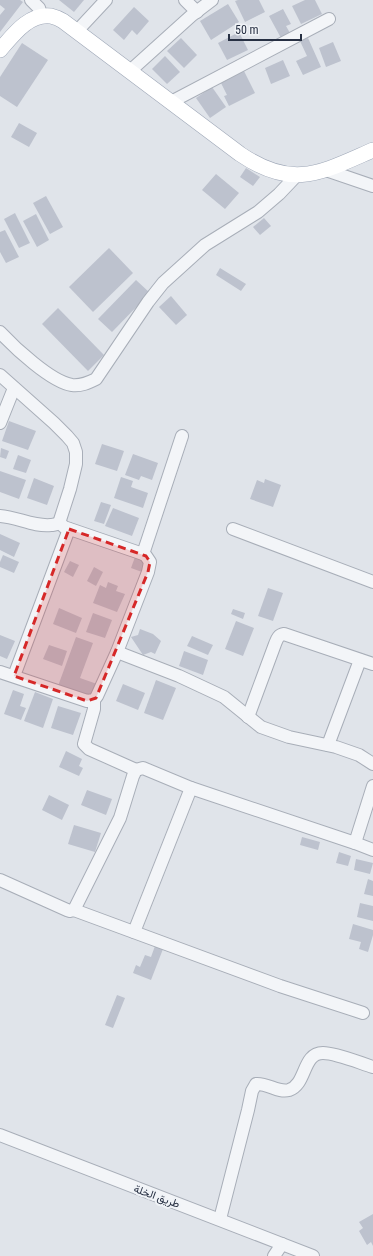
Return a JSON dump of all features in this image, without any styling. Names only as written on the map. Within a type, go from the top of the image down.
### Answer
[{"type":"main road","points":[[0,50],[14,33],[29,21],[52,16],[78,30],[171,102],[250,160],[280,173],[297,175],[312,174],[326,170],[373,150]]},
{"type":"street","points":[[31,0],[39,8],[42,17]]},
{"type":"street","points":[[78,30],[106,0]]},
{"type":"street","points":[[185,0],[196,12]]},
{"type":"street","points":[[130,71],[196,12],[212,0]]},
{"type":"street","points":[[171,102],[329,19]]},
{"type":"street","points":[[326,170],[373,186]]},
{"type":"street","points":[[0,332],[43,370],[59,380],[72,385],[85,385],[96,379],[148,302],[163,283],[205,245],[258,212],[279,194],[297,175]]},
{"type":"street","points":[[0,375],[67,436],[73,443],[76,452],[76,464],[64,526],[14,676]]},
{"type":"street","points":[[0,423],[14,388]]},
{"type":"street","points":[[143,554],[182,436]]},
{"type":"street","points":[[0,516],[9,516],[36,524],[64,526],[143,554],[150,562],[148,572],[117,652],[94,700],[94,709],[84,744],[89,749],[136,770],[143,768],[191,788],[373,850]]},
{"type":"street","points":[[233,529],[373,582]]},
{"type":"street","points":[[248,717],[277,638],[281,634],[373,664]]},
{"type":"street","points":[[117,652],[179,676],[224,697],[261,727],[274,732],[328,745],[359,755],[373,764]]},
{"type":"street","points":[[328,745],[360,660]]},
{"type":"street","points":[[0,672],[87,701],[94,700]]},
{"type":"street","points":[[74,910],[120,818],[136,770]]},
{"type":"street","points":[[355,843],[373,786]]},
{"type":"street","points":[[134,932],[191,788]]},
{"type":"street","points":[[0,880],[67,910],[74,910],[280,986],[363,1013]]},
{"type":"street","points":[[220,1219],[252,1091],[256,1084],[284,1091],[291,1089],[299,1083],[311,1058],[321,1053],[373,1067]]},
{"type":"street","name":"طريق الخلة","points":[[0,1135],[313,1256]]},
{"type":"street","points":[[274,1256],[282,1244]]},
{"type":"highlighted area","points":[[69,529],[146,556],[150,562],[148,572],[96,698],[87,701],[14,676]]},
{"type":"building","points":[[0,0],[20,0],[23,2],[0,32],[0,15],[5,9],[0,5]]},
{"type":"building","points":[[59,0],[84,0],[74,12]]},
{"type":"building","points":[[259,0],[265,12],[245,22],[235,1]]},
{"type":"building","points":[[305,0],[315,0],[322,14],[301,24],[292,6]]},
{"type":"building","points":[[228,4],[239,22],[211,40],[200,21]]},
{"type":"building","points":[[134,7],[149,21],[137,35],[132,30],[124,40],[113,30]]},
{"type":"building","points":[[283,9],[291,24],[286,26],[290,33],[281,38],[269,16]]},
{"type":"building","points":[[239,32],[248,50],[227,60],[218,43]]},
{"type":"building","points":[[181,38],[197,55],[184,68],[167,51]]},
{"type":"building","points":[[308,38],[321,67],[303,75],[296,61],[307,56],[300,41]]},
{"type":"building","points":[[333,42],[341,61],[326,67],[319,48]]},
{"type":"building","points":[[22,43],[48,60],[17,107],[0,96],[0,77]]},
{"type":"building","points":[[165,56],[180,72],[167,84],[152,69]]},
{"type":"building","points":[[283,60],[290,76],[271,84],[265,68]]},
{"type":"building","points":[[244,71],[255,93],[229,106],[224,96],[227,95],[221,83]]},
{"type":"building","points":[[212,87],[226,107],[210,118],[196,98]]},
{"type":"building","points":[[19,123],[37,133],[29,147],[11,137]]},
{"type":"building","points":[[246,168],[260,177],[253,186],[240,177]]},
{"type":"building","points":[[216,174],[239,193],[225,209],[202,190]]},
{"type":"building","points":[[46,196],[63,227],[50,234],[33,203]]},
{"type":"building","points":[[15,213],[30,243],[19,248],[4,219]]},
{"type":"building","points":[[36,214],[49,240],[37,247],[23,221]]},
{"type":"building","points":[[264,218],[271,226],[260,235],[253,227]]},
{"type":"building","points":[[5,230],[19,257],[6,263],[0,252],[0,232]]},
{"type":"building","points":[[109,248],[133,273],[93,312],[69,287]]},
{"type":"building","points":[[220,268],[246,284],[241,291],[216,275]]},
{"type":"building","points":[[136,280],[150,293],[112,332],[98,319]]},
{"type":"building","points":[[171,296],[187,315],[176,325],[159,307]]},
{"type":"building","points":[[58,308],[104,355],[88,371],[42,324]]},
{"type":"building","points":[[9,421],[36,431],[28,450],[2,441]]},
{"type":"building","points":[[102,444],[124,451],[117,471],[95,464]]},
{"type":"building","points":[[1,448],[9,451],[6,459],[0,457]]},
{"type":"building","points":[[133,454],[158,463],[152,480],[141,476],[139,480],[125,475]]},
{"type":"building","points":[[18,455],[31,460],[26,473],[13,469]]},
{"type":"building","points":[[0,471],[26,480],[19,499],[0,492]]},
{"type":"building","points":[[121,477],[133,481],[131,487],[148,493],[143,508],[114,498]]},
{"type":"building","points":[[34,478],[54,486],[47,505],[27,498]]},
{"type":"building","points":[[265,479],[281,485],[273,507],[250,499],[257,480],[264,483]]},
{"type":"building","points":[[101,502],[111,505],[104,524],[94,521]]},
{"type":"building","points":[[113,508],[139,518],[132,536],[105,526]]},
{"type":"building","points":[[0,534],[20,543],[14,557],[0,550]]},
{"type":"building","points":[[3,555],[19,562],[14,573],[0,567],[0,562]]},
{"type":"building","points":[[135,557],[146,560],[142,572],[131,568]]},
{"type":"building","points":[[70,561],[79,565],[73,577],[64,572]]},
{"type":"building","points":[[94,567],[103,572],[96,586],[87,581]]},
{"type":"building","points":[[108,582],[118,586],[116,591],[125,594],[117,612],[93,603],[100,585],[106,588]]},
{"type":"building","points":[[268,588],[283,593],[273,621],[258,616]]},
{"type":"building","points":[[59,608],[82,618],[76,633],[53,624]]},
{"type":"building","points":[[233,609],[245,613],[243,619],[231,614]]},
{"type":"building","points":[[93,613],[112,620],[105,638],[86,632]]},
{"type":"building","points":[[236,621],[254,628],[243,656],[225,649]]},
{"type":"building","points":[[140,629],[153,634],[161,641],[155,654],[151,652],[143,655],[131,637],[138,635]]},
{"type":"building","points":[[0,635],[15,641],[7,659],[0,656]]},
{"type":"building","points":[[192,636],[213,645],[208,655],[187,646]]},
{"type":"building","points":[[76,637],[93,643],[80,678],[97,684],[92,698],[58,686]]},
{"type":"building","points":[[49,645],[67,651],[62,666],[43,659]]},
{"type":"building","points":[[184,651],[208,660],[203,675],[179,666]]},
{"type":"building","points":[[156,680],[176,688],[163,720],[144,713]]},
{"type":"building","points":[[123,684],[145,693],[138,710],[116,701]]},
{"type":"building","points":[[13,690],[24,694],[20,706],[26,708],[21,720],[4,714]]},
{"type":"building","points":[[35,692],[53,699],[43,728],[24,721]]},
{"type":"building","points":[[58,706],[81,713],[73,735],[51,728]]},
{"type":"building","points":[[66,751],[82,759],[79,766],[83,768],[79,776],[59,767]]},
{"type":"building","points":[[87,790],[112,799],[106,815],[81,805]]},
{"type":"building","points":[[49,795],[69,805],[62,820],[42,810]]},
{"type":"building","points":[[74,825],[101,833],[95,852],[68,844]]},
{"type":"building","points":[[302,837],[320,842],[318,850],[300,845]]},
{"type":"building","points":[[339,852],[351,856],[348,866],[336,863]]},
{"type":"building","points":[[356,859],[373,863],[370,874],[354,870]]},
{"type":"building","points":[[368,879],[373,881],[373,896],[364,894]]},
{"type":"building","points":[[360,903],[373,906],[373,921],[357,917]]},
{"type":"building","points":[[353,924],[373,930],[368,952],[359,949],[361,942],[349,939]]},
{"type":"building","points":[[155,946],[163,949],[151,980],[133,973],[136,965],[140,967],[145,955],[151,957]]},
{"type":"building","points":[[117,995],[125,998],[113,1028],[105,1025]]},
{"type":"building","points":[[373,1214],[373,1246],[371,1242],[367,1245],[359,1231],[363,1228],[359,1222]]}]
